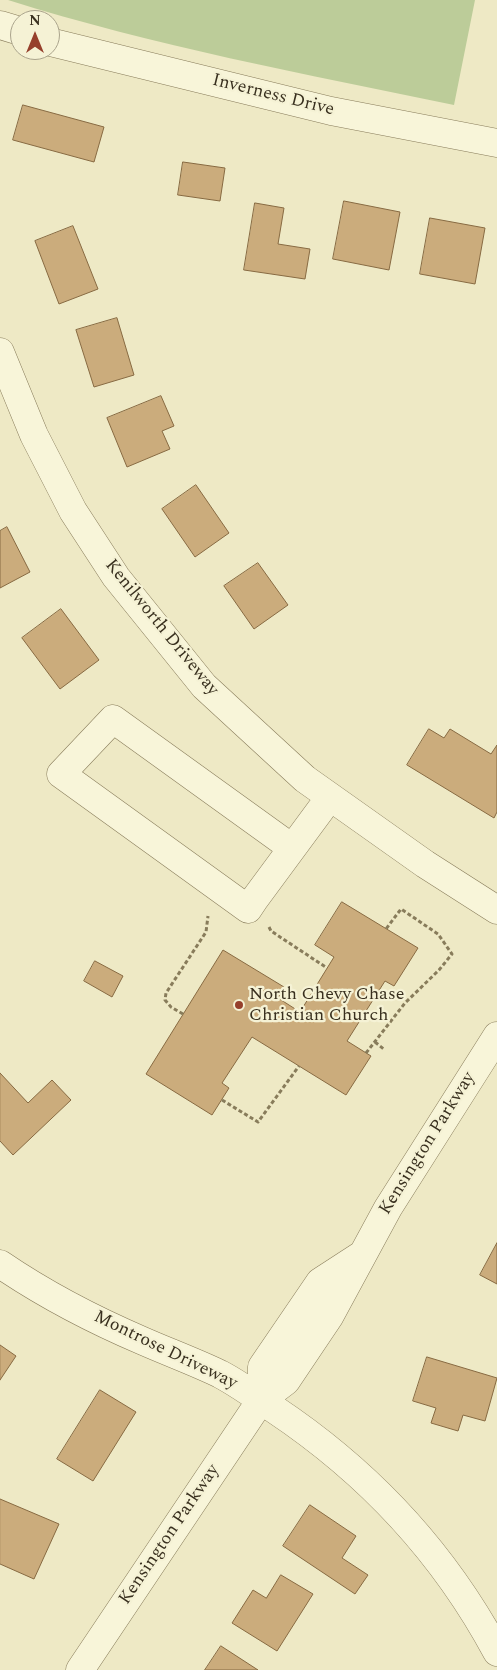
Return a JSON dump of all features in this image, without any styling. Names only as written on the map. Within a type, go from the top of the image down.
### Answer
[{"type":"street","name":"Inverness Drive","points":[[60,44],[331,111],[497,143]]},
{"type":"street","name":"Kenilworth Driveway","points":[[0,352],[34,436],[72,511],[116,577],[204,686],[304,779],[425,864],[497,910]]},
{"type":"street","points":[[292,848],[113,719],[61,774],[248,908],[254,900],[292,848],[330,796]]},
{"type":"street","name":"Kensington Parkway","points":[[80,1670],[261,1400],[262,1367],[320,1282],[363,1254],[388,1208],[497,1036]]},
{"type":"street","name":"Montrose Driveway","points":[[0,1264],[71,1306],[140,1340],[221,1375],[300,1426],[343,1460],[413,1529],[464,1596],[497,1652]]},
{"type":"path","points":[[183,1014],[171,1007],[165,1000],[166,993],[206,932],[212,883]]},
{"type":"path","points":[[254,900],[271,930],[327,968]]},
{"type":"path","points":[[366,1053],[406,1003],[440,970],[452,954],[438,934],[401,909],[386,929]]},
{"type":"path","points":[[375,1042],[385,1050]]},
{"type":"path","points":[[222,1100],[258,1122],[299,1066]]},
{"type":"green space","points":[[8,0],[475,0],[454,105],[174,45],[60,15],[60,10],[42,10]]},
{"type":"building","points":[[23,105],[104,127],[94,162],[13,140]]},
{"type":"building","points":[[183,162],[225,168],[220,201],[178,195]]},
{"type":"building","points":[[344,201],[400,212],[389,270],[333,259]]},
{"type":"building","points":[[255,203],[284,208],[278,244],[310,249],[305,279],[244,270]]},
{"type":"building","points":[[430,218],[485,228],[475,284],[420,274]]},
{"type":"building","points":[[73,226],[98,289],[59,304],[35,241]]},
{"type":"building","points":[[117,318],[134,375],[94,387],[76,330]]},
{"type":"building","points":[[161,396],[174,426],[162,431],[170,449],[127,467],[107,418]]},
{"type":"building","points":[[196,485],[229,533],[195,557],[162,509]]},
{"type":"building","points":[[7,527],[30,572],[0,588],[0,531]]},
{"type":"building","points":[[258,563],[288,605],[254,629],[224,586]]},
{"type":"building","points":[[61,609],[99,660],[60,689],[22,638]]},
{"type":"building","points":[[429,729],[444,738],[450,729],[491,754],[497,745],[497,812],[494,818],[407,765]]},
{"type":"building","name":"North Chevy Chase Christian Church","points":[[342,902],[418,948],[394,986],[385,981],[347,1041],[371,1056],[346,1095],[252,1037],[222,1083],[229,1088],[212,1115],[146,1074],[223,950],[284,987],[278,998],[300,1012],[334,957],[315,945]]},
{"type":"building","points":[[95,961],[123,976],[112,997],[84,981]]},
{"type":"building","points":[[0,1073],[28,1103],[52,1080],[71,1100],[13,1155],[0,1141]]},
{"type":"building","points":[[497,1243],[497,1284],[480,1275]]},
{"type":"building","points":[[0,1345],[16,1356],[0,1380]]},
{"type":"building","points":[[427,1357],[497,1378],[485,1421],[463,1415],[458,1431],[431,1423],[436,1408],[413,1401]]},
{"type":"building","points":[[100,1390],[136,1412],[93,1481],[57,1459]]},
{"type":"building","points":[[0,1499],[59,1524],[34,1579],[0,1564]]},
{"type":"building","points":[[310,1505],[356,1536],[342,1558],[368,1575],[355,1594],[283,1546]]},
{"type":"building","points":[[281,1575],[313,1594],[277,1651],[232,1623],[253,1590],[266,1598]]},
{"type":"building","points":[[221,1646],[258,1670],[205,1670]]},
{"type":"place","name":"North Chevy Chase Christian Church","points":[[239,1005]]}]
